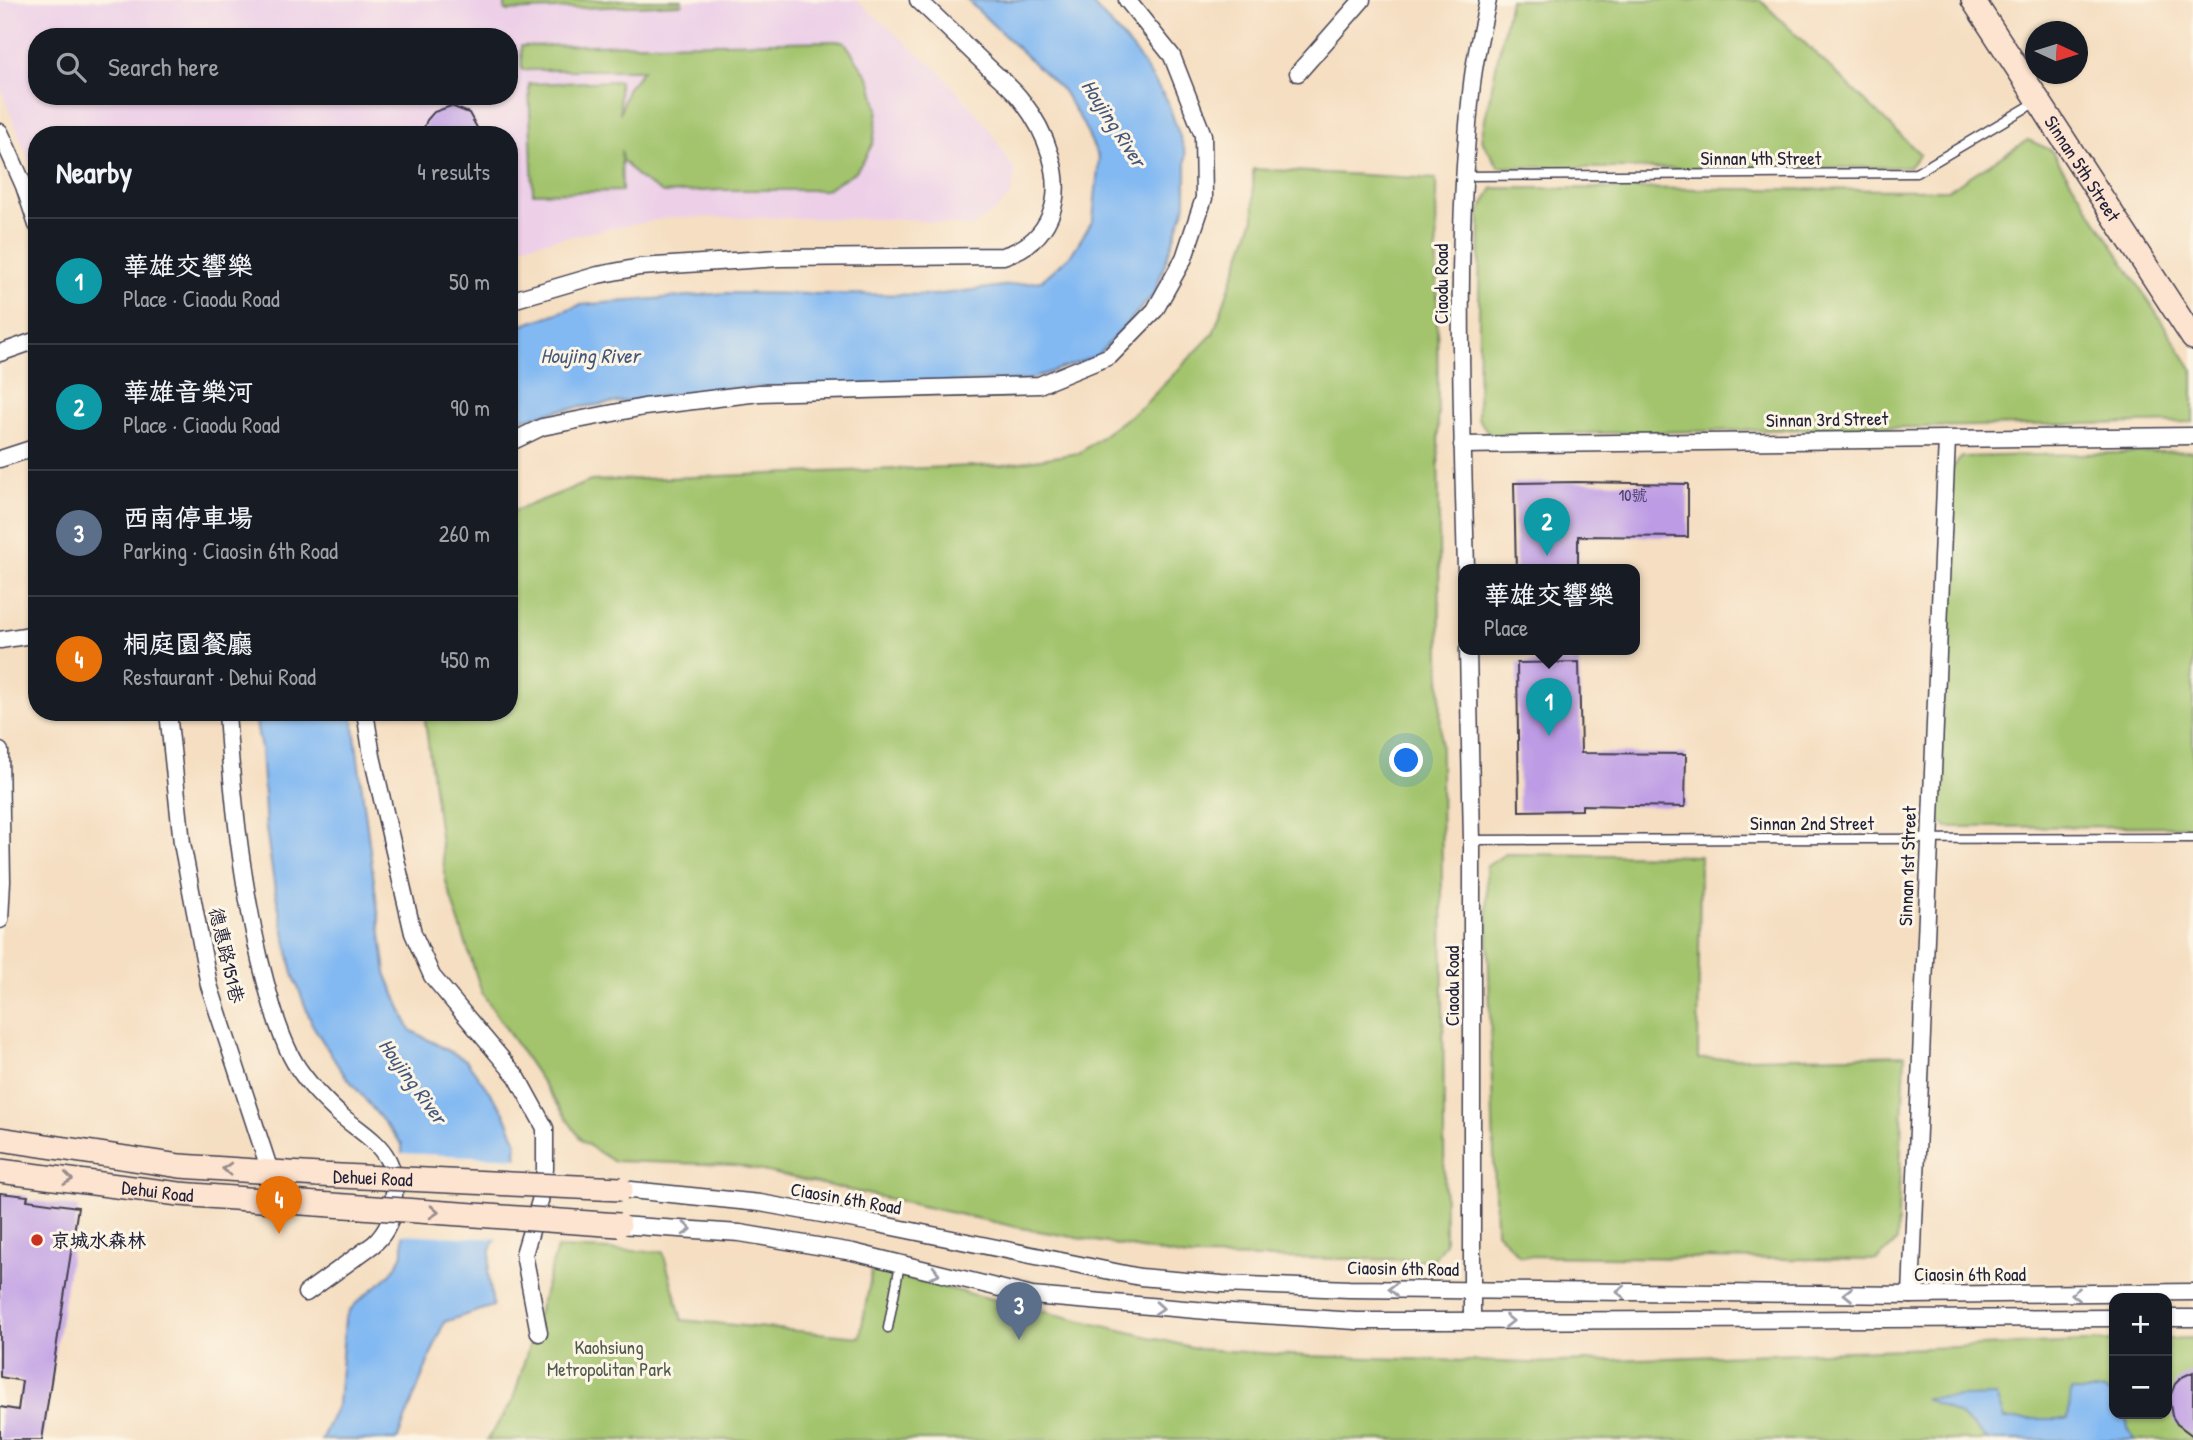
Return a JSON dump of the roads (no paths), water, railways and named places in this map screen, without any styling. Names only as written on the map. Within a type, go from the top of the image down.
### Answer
[{"type":"street","points":[[518,297],[598,275],[640,267],[779,258],[1003,256],[1018,251],[1042,232],[1056,199],[1054,172],[1043,138],[1021,98],[918,0]]},
{"type":"street","points":[[518,439],[542,428],[632,409],[759,393],[1039,385],[1110,356],[1154,310],[1184,258],[1204,198],[1203,135],[1172,56],[1127,0]]},
{"type":"street","points":[[1298,73],[1362,0]]},
{"type":"street","name":"Ciaodu Road","points":[[1466,564],[1462,445],[1462,209],[1472,81],[1488,0]]},
{"type":"street","name":"Sinnan 5th Street","points":[[1973,0],[2193,338]]},
{"type":"street","points":[[0,132],[28,198]]},
{"type":"street","points":[[0,353],[28,343]]},
{"type":"street","name":"Sinnan 3rd Street","points":[[1462,445],[2193,436]]},
{"type":"street","name":"Sinnan 1st Street","points":[[1911,1295],[1947,439]]},
{"type":"street","points":[[0,459],[28,450]]},
{"type":"street","points":[[0,640],[28,636]]},
{"type":"street","name":"Ciaodu Road","points":[[1468,655],[1472,840],[1472,1321]]},
{"type":"street","name":"德惠路151巷","points":[[169,721],[182,843],[209,985],[270,1171],[268,1200]]},
{"type":"street","points":[[228,721],[230,765],[248,910],[278,1024],[291,1058],[309,1084],[338,1113],[374,1141],[388,1158],[393,1172],[394,1204],[384,1235],[306,1293]]},
{"type":"street","points":[[367,721],[372,755],[413,933],[432,976],[517,1077],[545,1128],[545,1169],[524,1254],[539,1333]]},
{"type":"street","points":[[0,760],[0,920]]},
{"type":"street","name":"Dehuei Road","points":[[0,1139],[180,1166],[621,1189]]},
{"type":"street","name":"Dehui Road","points":[[0,1171],[180,1194],[317,1204]]},
{"type":"street","name":"Ciaosin 6th Road","points":[[621,1189],[760,1203],[1140,1277],[1235,1284],[1474,1291],[1911,1295],[2193,1292]]},
{"type":"street","name":"Dehuei Road","points":[[317,1204],[619,1225]]},
{"type":"street","points":[[619,1225],[740,1233],[853,1252],[1032,1296],[1329,1319],[1472,1321],[2109,1318]]},
{"type":"street","points":[[2172,1318],[2193,1318]]},
{"type":"lane","name":"Sinnan 4th Street","points":[[1464,176],[1916,173],[2038,100]]},
{"type":"lane","name":"Sinnan 2nd Street","points":[[1472,840],[2193,838]]},
{"type":"lane","points":[[888,1328],[900,1265]]},
{"type":"water","name":"Houjing River","points":[[967,0],[1089,0],[1133,49],[1167,100],[1186,154],[1186,204],[1154,294],[1097,356],[1028,380],[715,389],[560,410],[518,420],[518,327],[580,305],[727,293],[935,295],[1041,281],[1071,255],[1093,220],[1099,158],[1063,91]]},
{"type":"water","name":"Houjing River","points":[[256,721],[353,721],[386,973],[410,1030],[466,1060],[504,1112],[516,1140],[517,1183],[509,1220],[492,1245],[488,1272],[493,1306],[444,1322],[397,1440],[321,1440],[338,1404],[345,1319],[358,1302],[391,1273],[403,1253],[402,1144],[340,1069],[312,1024],[293,974],[275,890],[266,829],[261,749]]},
{"type":"water","points":[[2071,1391],[2104,1391],[2109,1393],[2109,1419],[2127,1419],[2134,1440],[1988,1440],[1959,1415],[1924,1398],[1996,1396],[2004,1419],[2068,1419]]},
{"type":"place","name":"華雄音樂河","points":[[1547,556]]},
{"type":"place","name":"華雄交響樂","points":[[1549,736]]},
{"type":"place","name":"桐庭園餐廳","points":[[279,1234]]},
{"type":"place","name":"京城水森林","points":[[37,1240]]},
{"type":"place","name":"西南停車場","points":[[1019,1340]]},
{"type":"park label","name":"Kaohsiung Metropolitan Park","points":[[609,1358]]}]
